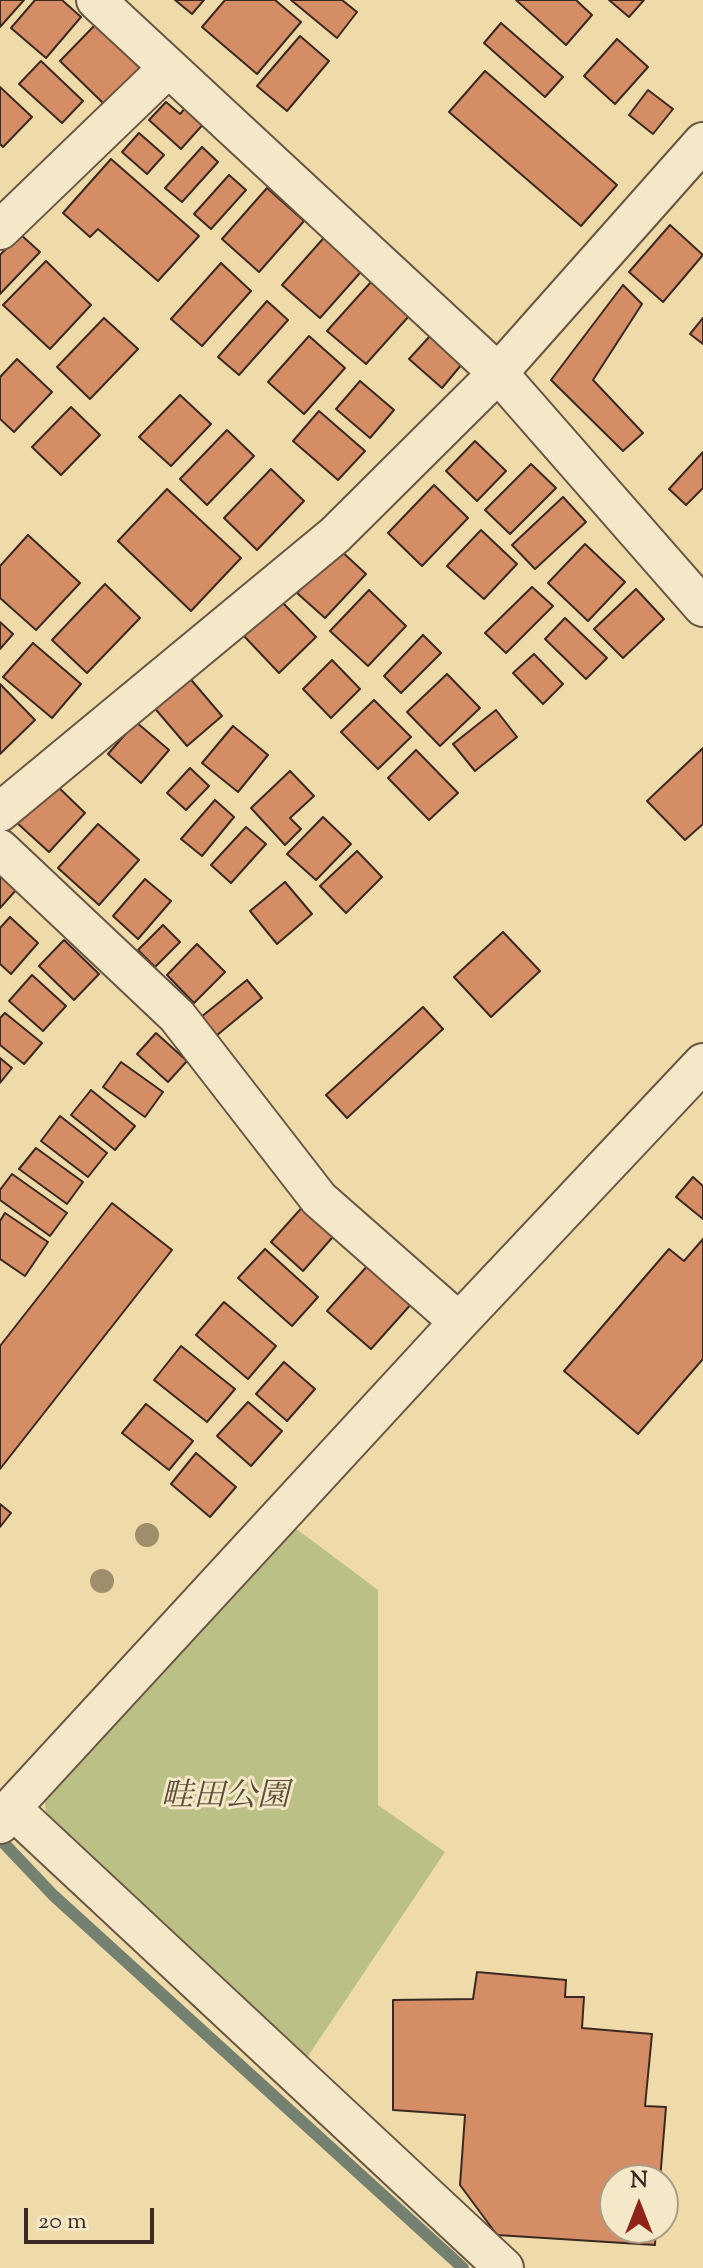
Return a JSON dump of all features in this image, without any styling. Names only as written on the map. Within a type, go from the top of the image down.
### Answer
[{"type":"street","points":[[96,0],[498,373],[703,607]]},
{"type":"street","points":[[0,230],[168,68]]},
{"type":"street","points":[[0,812],[335,535],[498,373],[703,142]]},
{"type":"street","points":[[0,849],[177,1016],[319,1199],[459,1322]]},
{"type":"street","points":[[504,2268],[6,1816],[459,1322],[698,1077]]},
{"type":"green space","name":"畦田公園","points":[[279,1516],[378,1590],[378,1805],[445,1852],[296,2074],[49,1843],[42,1774]]},
{"type":"building","points":[[0,0],[24,0],[0,27]]},
{"type":"building","points":[[35,0],[62,0],[81,17],[46,58],[11,28]]},
{"type":"building","points":[[175,0],[204,0],[192,14]]},
{"type":"building","points":[[225,0],[275,0],[301,22],[257,74],[202,27]]},
{"type":"building","points":[[291,0],[342,0],[357,12],[337,38]]},
{"type":"building","points":[[516,0],[576,0],[592,15],[566,45]]},
{"type":"building","points":[[609,0],[644,0],[629,17]]},
{"type":"building","points":[[501,23],[563,77],[545,97],[484,43]]},
{"type":"building","points":[[96,24],[140,68],[104,104],[60,61]]},
{"type":"building","points":[[300,36],[329,61],[287,111],[257,86]]},
{"type":"building","points":[[617,39],[648,67],[615,104],[584,76]]},
{"type":"building","points":[[41,61],[83,101],[62,123],[19,84]]},
{"type":"building","points":[[485,71],[617,185],[581,226],[449,112]]},
{"type":"building","points":[[0,87],[32,117],[3,147],[0,144]]},
{"type":"building","points":[[648,90],[673,109],[653,134],[629,115]]},
{"type":"building","points":[[166,102],[180,114],[188,105],[206,121],[181,149],[149,120]]},
{"type":"building","points":[[139,133],[164,155],[147,174],[122,152]]},
{"type":"building","points":[[202,147],[218,162],[182,202],[165,188]]},
{"type":"building","points":[[111,159],[199,236],[158,281],[98,229],[90,237],[63,213]]},
{"type":"building","points":[[229,175],[246,190],[211,229],[194,214]]},
{"type":"building","points":[[267,188],[304,221],[259,272],[222,239]]},
{"type":"building","points":[[670,225],[703,255],[663,302],[629,272]]},
{"type":"building","points":[[329,232],[367,265],[320,318],[282,285]]},
{"type":"building","points":[[20,234],[40,252],[0,294],[0,255]]},
{"type":"building","points":[[46,261],[91,305],[50,349],[3,305]]},
{"type":"building","points":[[221,263],[251,291],[202,346],[171,319]]},
{"type":"building","points":[[371,282],[409,316],[366,364],[327,331]]},
{"type":"building","points":[[623,285],[642,304],[593,380],[643,433],[623,451],[551,380]]},
{"type":"building","points":[[267,301],[288,320],[239,375],[218,357]]},
{"type":"building","points":[[104,318],[138,349],[90,399],[57,367]]},
{"type":"building","points":[[703,318],[703,344],[690,334]]},
{"type":"building","points":[[309,336],[345,368],[304,414],[268,382]]},
{"type":"building","points":[[430,336],[462,364],[442,388],[409,359]]},
{"type":"building","points":[[17,359],[52,392],[14,432],[0,419],[0,377]]},
{"type":"building","points":[[360,381],[394,410],[370,438],[336,409]]},
{"type":"building","points":[[180,395],[211,424],[171,466],[139,437]]},
{"type":"building","points":[[71,407],[100,435],[61,475],[32,447]]},
{"type":"building","points":[[319,411],[365,451],[338,480],[293,441]]},
{"type":"building","points":[[227,430],[254,456],[207,505],[180,479]]},
{"type":"building","points":[[475,441],[506,471],[477,501],[446,471]]},
{"type":"building","points":[[703,452],[703,488],[686,505],[669,489]]},
{"type":"building","points":[[531,464],[556,488],[510,534],[485,510]]},
{"type":"building","points":[[271,469],[304,501],[257,550],[224,518]]},
{"type":"building","points":[[434,485],[468,518],[422,566],[388,533]]},
{"type":"building","points":[[167,489],[241,558],[191,611],[118,541]]},
{"type":"building","points":[[563,497],[586,522],[535,569],[512,545]]},
{"type":"building","points":[[481,530],[517,564],[484,599],[447,566]]},
{"type":"building","points":[[28,535],[80,583],[36,630],[0,598],[0,566]]},
{"type":"building","points":[[585,544],[625,582],[588,621],[548,583]]},
{"type":"building","points":[[338,548],[366,574],[325,618],[297,593]]},
{"type":"building","points":[[105,584],[140,618],[87,673],[52,640]]},
{"type":"building","points":[[532,587],[553,606],[506,653],[485,633]]},
{"type":"building","points":[[636,589],[664,619],[623,658],[594,629]]},
{"type":"building","points":[[369,590],[406,626],[368,666],[330,631]]},
{"type":"building","points":[[279,599],[316,637],[279,673],[243,635]]},
{"type":"building","points":[[565,618],[607,658],[586,679],[545,639]]},
{"type":"building","points":[[0,622],[13,634],[0,649]]},
{"type":"building","points":[[423,635],[441,653],[401,693],[384,676]]},
{"type":"building","points":[[33,643],[81,684],[52,718],[3,677]]},
{"type":"building","points":[[534,654],[563,684],[543,704],[513,673]]},
{"type":"building","points":[[332,660],[360,689],[331,718],[303,689]]},
{"type":"building","points":[[447,674],[480,708],[440,746],[407,712]]},
{"type":"building","points":[[187,675],[222,716],[187,746],[152,705]]},
{"type":"building","points":[[0,684],[35,720],[0,754]]},
{"type":"building","points":[[374,700],[411,737],[378,769],[341,732]]},
{"type":"building","points":[[496,710],[517,737],[475,771],[453,744]]},
{"type":"building","points":[[136,722],[169,750],[141,783],[108,754]]},
{"type":"building","points":[[233,726],[268,755],[238,792],[202,763]]},
{"type":"building","points":[[703,748],[703,824],[685,840],[647,801]]},
{"type":"building","points":[[416,750],[458,793],[429,820],[388,778]]},
{"type":"building","points":[[190,768],[209,786],[186,810],[167,793]]},
{"type":"building","points":[[290,771],[314,796],[290,818],[301,829],[285,845],[251,808]]},
{"type":"building","points":[[54,783],[85,813],[49,852],[16,822]]},
{"type":"building","points":[[215,800],[234,817],[202,856],[181,839]]},
{"type":"building","points":[[323,817],[351,844],[316,880],[287,854]]},
{"type":"building","points":[[98,824],[139,860],[99,905],[58,868]]},
{"type":"building","points":[[246,827],[266,844],[231,883],[211,865]]},
{"type":"building","points":[[357,851],[382,877],[346,913],[320,886]]},
{"type":"building","points":[[0,875],[16,890],[0,908]]},
{"type":"building","points":[[145,879],[171,901],[138,939],[113,916]]},
{"type":"building","points":[[285,882],[312,914],[277,944],[250,911]]},
{"type":"building","points":[[10,917],[38,943],[11,974],[0,964],[0,928]]},
{"type":"building","points":[[163,925],[180,942],[155,967],[138,950]]},
{"type":"building","points":[[503,932],[540,971],[491,1017],[454,977]]},
{"type":"building","points":[[64,940],[99,974],[74,1000],[39,966]]},
{"type":"building","points":[[197,944],[225,972],[194,1003],[167,975]]},
{"type":"building","points":[[32,975],[66,1006],[43,1031],[9,1001]]},
{"type":"building","points":[[247,980],[262,998],[216,1036],[201,1017]]},
{"type":"building","points":[[423,1007],[443,1029],[347,1118],[326,1095]]},
{"type":"building","points":[[5,1013],[42,1043],[24,1064],[0,1045],[0,1018]]},
{"type":"building","points":[[156,1033],[187,1061],[168,1082],[137,1054]]},
{"type":"building","points":[[0,1058],[12,1068],[0,1083]]},
{"type":"building","points":[[121,1062],[163,1092],[145,1117],[103,1087]]},
{"type":"building","points":[[91,1090],[135,1126],[115,1150],[71,1115]]},
{"type":"building","points":[[60,1116],[107,1153],[88,1177],[41,1141]]},
{"type":"building","points":[[36,1148],[83,1182],[67,1204],[19,1169]]},
{"type":"building","points":[[12,1174],[67,1213],[50,1236],[0,1200],[0,1190]]},
{"type":"building","points":[[693,1177],[703,1186],[703,1219],[676,1197]]},
{"type":"building","points":[[112,1203],[172,1250],[0,1469],[0,1346]]},
{"type":"building","points":[[306,1203],[338,1231],[303,1271],[271,1242]]},
{"type":"building","points":[[5,1213],[48,1242],[25,1276],[0,1259],[0,1221]]},
{"type":"building","points":[[703,1239],[703,1359],[638,1434],[564,1371],[669,1249],[684,1261]]},
{"type":"building","points":[[265,1249],[318,1297],[292,1326],[238,1278]]},
{"type":"building","points":[[369,1264],[413,1302],[371,1349],[327,1311]]},
{"type":"building","points":[[224,1302],[276,1346],[248,1379],[196,1335]]},
{"type":"building","points":[[181,1346],[235,1389],[207,1422],[154,1380]]},
{"type":"building","points":[[284,1362],[315,1389],[287,1421],[256,1394]]},
{"type":"building","points":[[248,1402],[282,1431],[251,1466],[217,1436]]},
{"type":"building","points":[[146,1404],[193,1441],[169,1470],[122,1433]]},
{"type":"building","points":[[196,1453],[236,1487],[210,1517],[171,1484]]},
{"type":"building","points":[[0,1504],[11,1513],[0,1527]]},
{"type":"building","points":[[477,1972],[566,1980],[565,1997],[584,1997],[582,2028],[652,2034],[645,2106],[666,2107],[661,2164],[599,2164],[599,2241],[497,2235],[460,2185],[465,2115],[393,2110],[393,2000],[473,1999]]},
{"type":"waterway","points":[[0,1839],[53,1895],[463,2268]]}]
